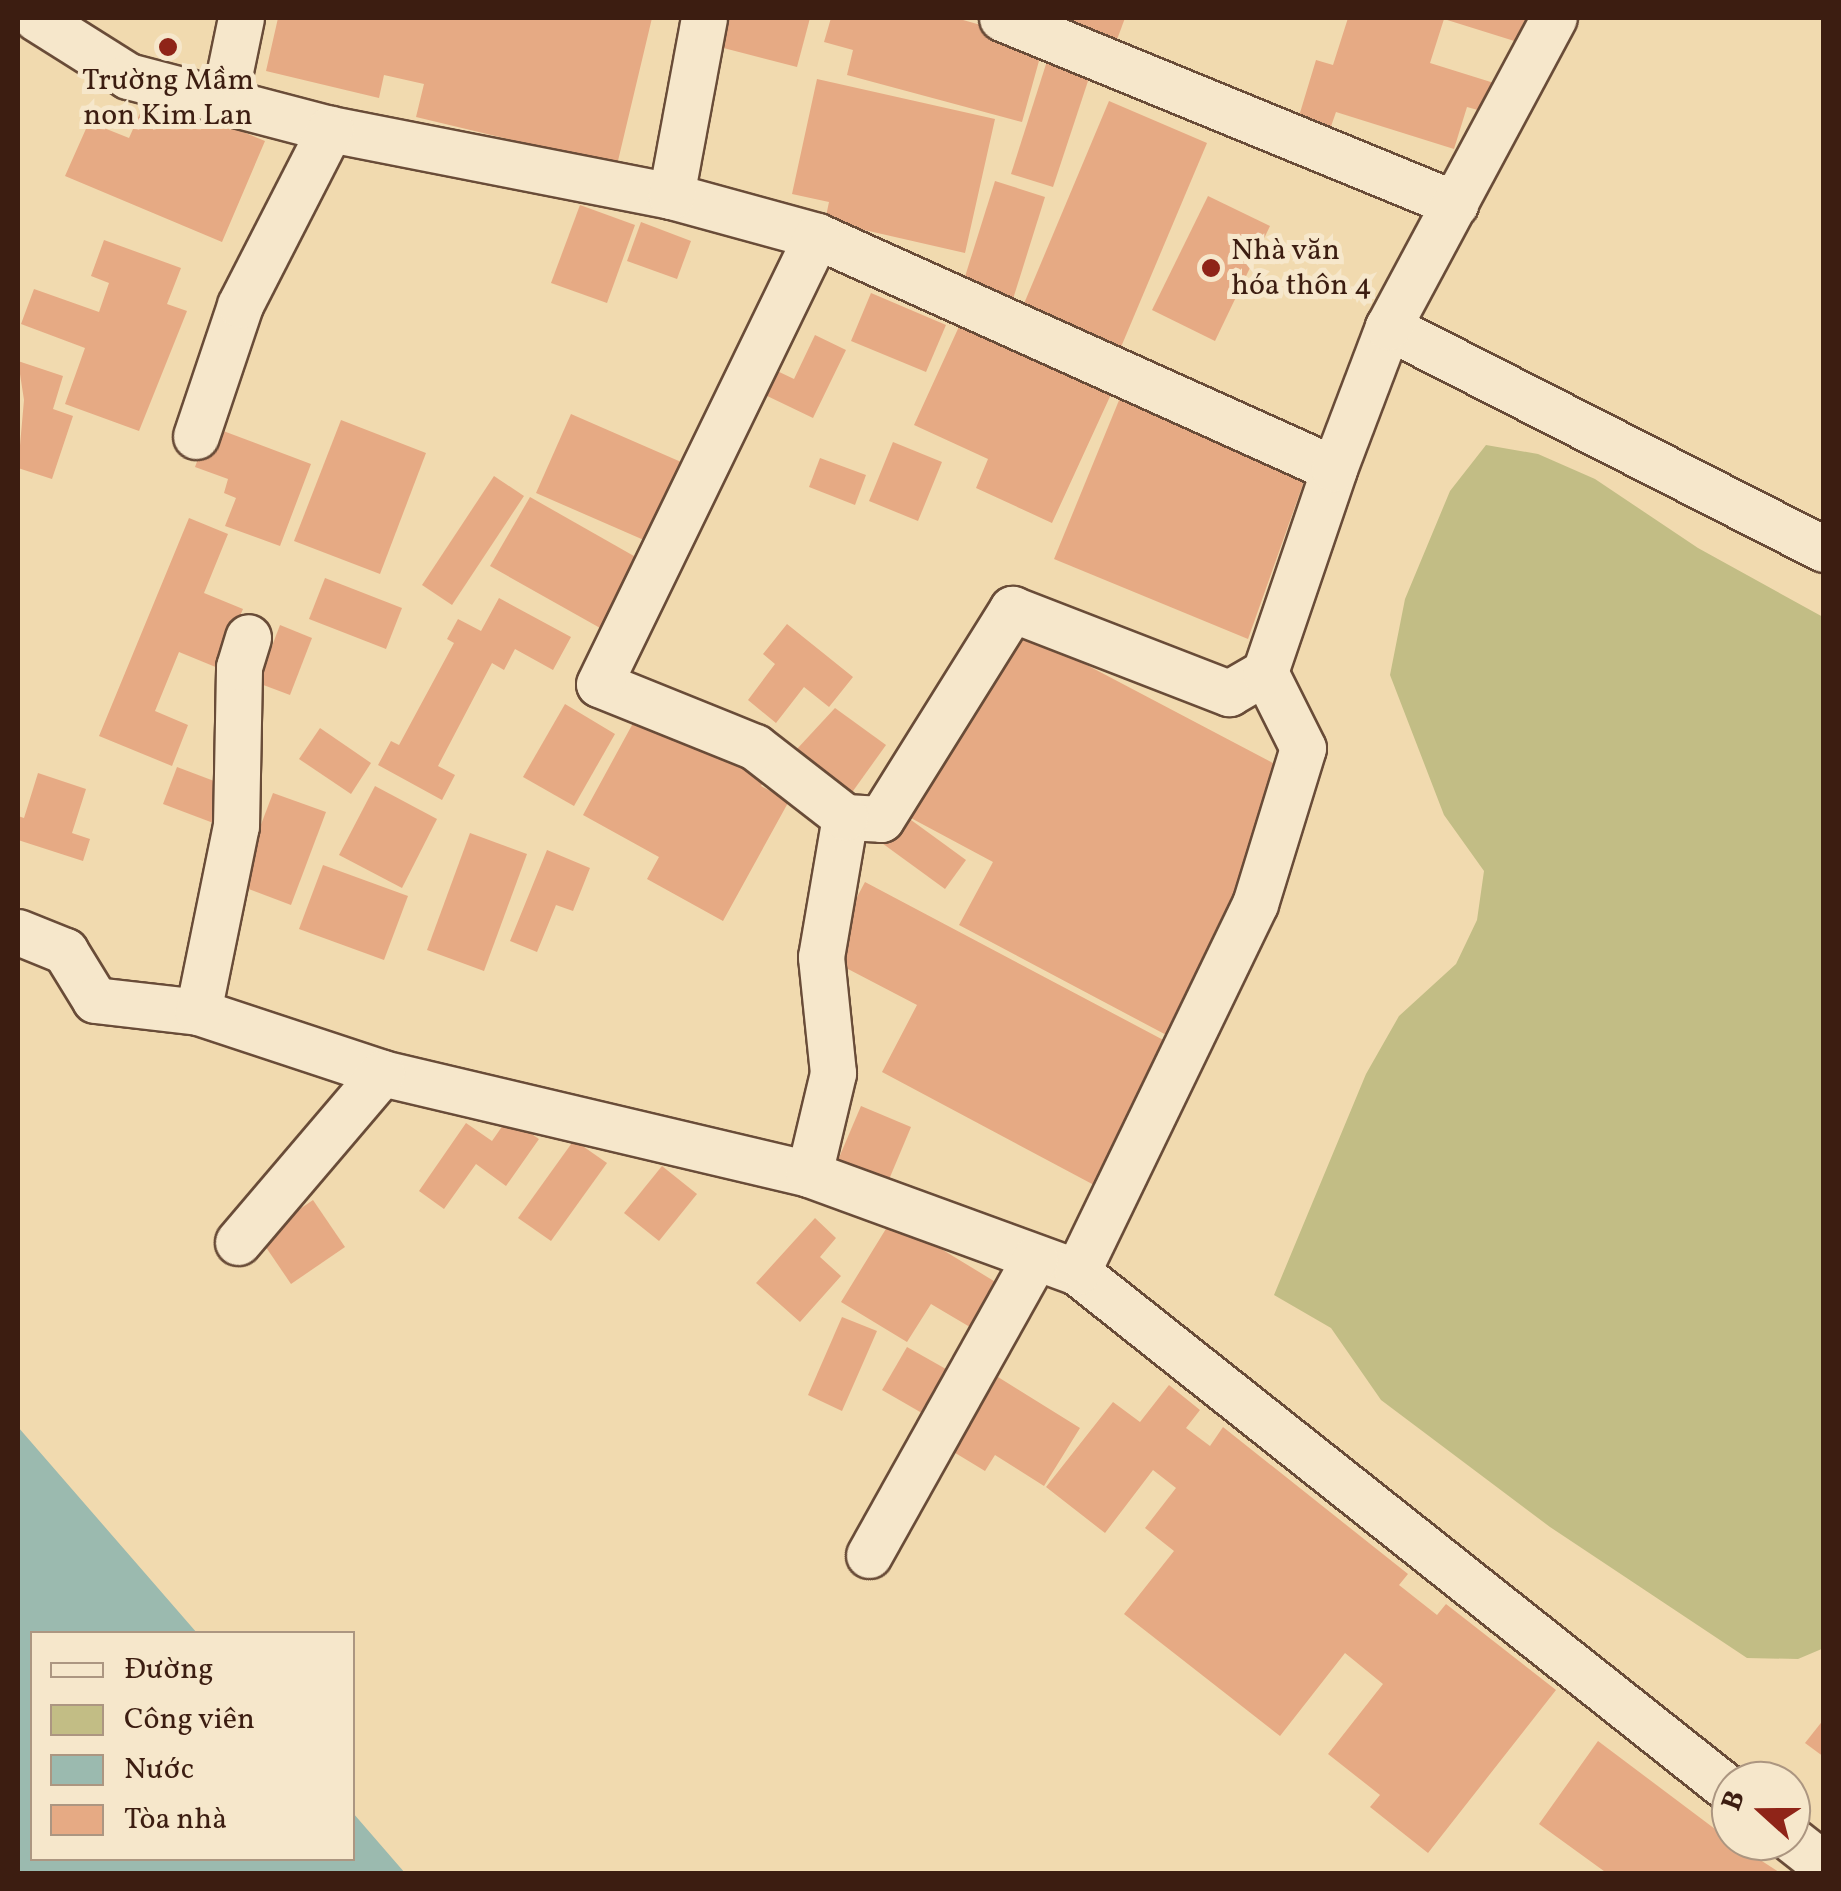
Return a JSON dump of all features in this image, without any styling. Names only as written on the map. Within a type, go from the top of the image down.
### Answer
[{"type":"street","points":[[36,18],[128,76],[330,129],[670,196],[817,236],[1334,469]]},
{"type":"street","points":[[224,100],[241,18]]},
{"type":"street","points":[[670,196],[704,18]]},
{"type":"street","points":[[1002,18],[1455,204]]},
{"type":"street","points":[[817,236],[599,684],[755,747],[844,817],[881,819],[1012,609],[1229,694],[1265,672],[1334,469],[1388,327],[1554,18]]},
{"type":"street","points":[[196,436],[240,305],[330,129]]},
{"type":"street","points":[[1388,327],[1824,550]]},
{"type":"street","points":[[198,1012],[236,826],[239,667],[248,637]]},
{"type":"street","points":[[868,1555],[1056,1265],[1255,904],[1303,748],[1265,672]]},
{"type":"street","points":[[809,1174],[833,1073],[820,957],[844,817]]},
{"type":"street","points":[[18,932],[66,951],[95,1000],[198,1012],[382,1073],[809,1174],[1056,1265],[1711,1775]]},
{"type":"street","points":[[238,1242],[382,1073]]},
{"type":"green space","points":[[1486,445],[1538,454],[1595,479],[1698,548],[1823,617],[1824,1648],[1798,1659],[1747,1658],[1550,1527],[1381,1400],[1331,1328],[1274,1295],[1366,1074],[1399,1016],[1456,964],[1477,920],[1484,871],[1444,815],[1390,675],[1405,599],[1450,491]]},
{"type":"water","points":[[18,1427],[195,1631],[30,1631],[30,1861],[355,1861],[355,1815],[405,1873],[18,1873]]},
{"type":"building","points":[[278,18],[652,18],[617,165],[416,117],[424,84],[384,75],[379,98],[266,71]]},
{"type":"building","points":[[720,18],[810,18],[797,67],[712,45]]},
{"type":"building","points":[[831,18],[956,18],[1044,43],[1022,122],[847,75],[853,50],[824,42]]},
{"type":"building","points":[[1015,18],[1125,18],[1112,53]]},
{"type":"building","points":[[1348,18],[1532,18],[1524,44],[1444,19],[1430,63],[1494,83],[1485,112],[1467,107],[1454,149],[1336,112],[1328,135],[1296,126],[1316,60],[1333,65]]},
{"type":"building","points":[[1047,61],[1090,75],[1053,187],[1011,174]]},
{"type":"building","points":[[817,79],[995,119],[965,253],[825,221],[829,202],[792,194]]},
{"type":"building","points":[[149,93],[265,141],[222,242],[65,176],[89,122],[129,138]]},
{"type":"building","points":[[1109,101],[1207,143],[1121,347],[1023,306]]},
{"type":"building","points":[[995,181],[1045,197],[1013,299],[963,283]]},
{"type":"building","name":"Nhà văn hóa thôn 4","points":[[1208,196],[1270,226],[1215,341],[1152,310]]},
{"type":"building","points":[[580,205],[635,225],[607,303],[551,283]]},
{"type":"building","points":[[641,222],[691,241],[677,279],[627,261]]},
{"type":"building","points":[[104,240],[181,268],[167,304],[187,311],[139,431],[65,404],[85,348],[21,324],[34,289],[99,312],[109,283],[91,276]]},
{"type":"building","points":[[871,293],[946,325],[926,372],[851,341]]},
{"type":"building","points":[[962,320],[1113,390],[1052,523],[976,488],[988,459],[914,425]]},
{"type":"building","points":[[815,335],[846,350],[813,418],[761,393],[773,369],[794,379]]},
{"type":"building","points":[[18,361],[63,376],[53,409],[73,416],[52,479],[18,468],[24,400]]},
{"type":"building","points":[[1122,393],[1308,470],[1248,639],[1054,559]]},
{"type":"building","points":[[571,414],[688,465],[653,544],[536,493]]},
{"type":"building","points":[[341,420],[426,453],[380,574],[294,541]]},
{"type":"building","points":[[210,426],[311,464],[280,546],[225,526],[236,498],[224,493],[228,479],[195,467]]},
{"type":"building","points":[[893,442],[942,462],[918,521],[869,501]]},
{"type":"building","points":[[820,458],[866,475],[855,505],[809,487]]},
{"type":"building","points":[[494,476],[524,496],[452,605],[422,585]]},
{"type":"building","points":[[530,497],[648,564],[609,633],[490,566]]},
{"type":"building","points":[[189,518],[228,534],[204,593],[243,609],[218,668],[179,652],[155,711],[188,725],[172,766],[99,736]]},
{"type":"building","points":[[325,578],[402,608],[386,649],[309,619]]},
{"type":"building","points":[[499,598],[571,637],[553,670],[515,649],[504,670],[492,663],[438,766],[455,775],[442,800],[378,765],[391,741],[399,745],[454,643],[447,639],[458,619],[481,631]]},
{"type":"building","points":[[787,624],[853,677],[829,707],[804,687],[776,723],[748,700],[775,664],[763,654]]},
{"type":"building","points":[[280,625],[312,638],[290,695],[258,683]]},
{"type":"building","points":[[1011,625],[1290,772],[1172,1038],[959,925],[993,862],[909,817]]},
{"type":"building","points":[[644,703],[769,772],[761,786],[789,801],[723,921],[647,879],[659,857],[583,815]]},
{"type":"building","points":[[565,704],[615,734],[574,806],[523,777]]},
{"type":"building","points":[[835,708],[886,745],[843,805],[784,763]]},
{"type":"building","points":[[320,728],[371,763],[351,794],[299,759]]},
{"type":"building","points":[[177,767],[230,787],[216,824],[163,804]]},
{"type":"building","points":[[38,773],[86,789],[72,833],[90,839],[83,861],[18,840],[18,816],[24,818]]},
{"type":"building","points":[[375,786],[437,819],[402,888],[339,855]]},
{"type":"building","points":[[273,793],[326,812],[291,905],[238,885]]},
{"type":"building","points":[[896,809],[966,860],[945,889],[875,838]]},
{"type":"building","points":[[470,833],[527,854],[484,971],[427,950]]},
{"type":"building","points":[[547,850],[590,868],[573,911],[556,905],[537,952],[510,941]]},
{"type":"building","points":[[323,865],[408,896],[384,960],[299,929]]},
{"type":"building","points":[[865,882],[1169,1043],[1094,1185],[882,1072],[917,1005],[825,957]]},
{"type":"building","points":[[861,1106],[911,1127],[885,1189],[835,1167]]},
{"type":"building","points":[[508,1118],[539,1139],[506,1186],[476,1164],[444,1209],[419,1191],[466,1123],[492,1141]]},
{"type":"building","points":[[574,1140],[607,1163],[551,1241],[518,1218]]},
{"type":"building","points":[[662,1166],[697,1194],[659,1241],[624,1213]]},
{"type":"building","points":[[313,1200],[345,1247],[291,1284],[259,1237]]},
{"type":"building","points":[[815,1218],[836,1238],[820,1257],[841,1276],[800,1322],[756,1283]]},
{"type":"building","points":[[892,1219],[1007,1289],[980,1333],[931,1304],[907,1342],[841,1302]]},
{"type":"building","points":[[842,1317],[877,1331],[842,1411],[808,1395]]},
{"type":"building","points":[[907,1347],[960,1377],[934,1420],[882,1390]]},
{"type":"building","points":[[998,1377],[1080,1428],[1044,1486],[995,1455],[985,1471],[952,1451]]},
{"type":"building","points":[[1169,1385],[1200,1410],[1186,1428],[1210,1446],[1223,1427],[1408,1574],[1399,1585],[1437,1615],[1446,1604],[1556,1690],[1428,1853],[1370,1807],[1380,1795],[1328,1754],[1383,1684],[1345,1653],[1280,1736],[1124,1614],[1174,1551],[1145,1528],[1176,1488],[1153,1470],[1105,1533],[1046,1487],[1113,1402],[1140,1422]]},
{"type":"building","points":[[1824,1719],[1824,1757],[1805,1743]]},
{"type":"building","points":[[1598,1741],[1711,1826],[1711,1861],[1762,1861],[1782,1874],[1608,1874],[1539,1824]]},
{"type":"place","name":"Trường Mầm non Kim Lan","points":[[168,47]]},
{"type":"place","name":"Nhà văn hóa thôn 4","points":[[1211,268]]}]
